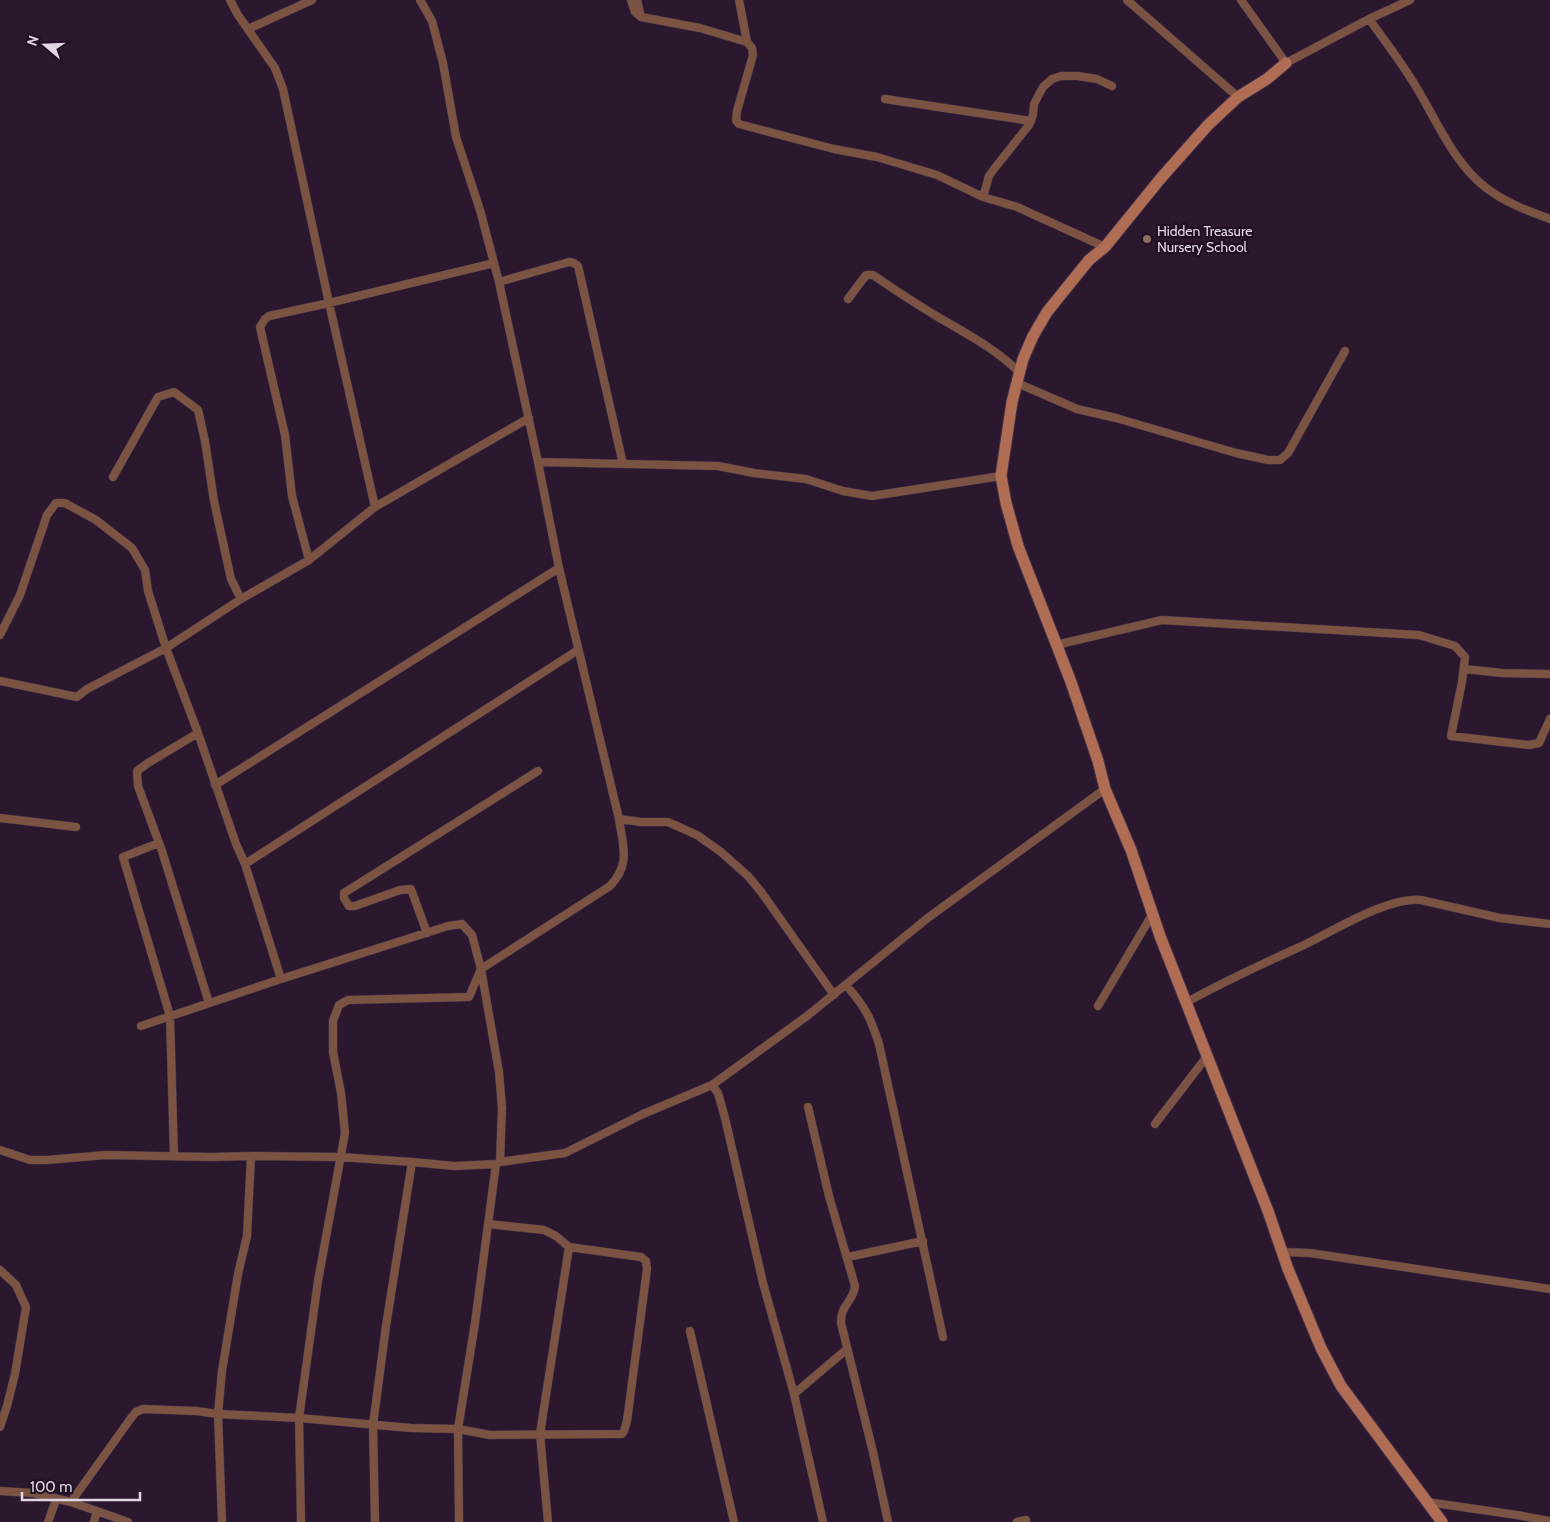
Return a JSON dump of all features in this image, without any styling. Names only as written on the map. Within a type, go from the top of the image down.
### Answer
[{"type":"street","points":[[230,0],[238,15],[275,68],[283,89],[375,507]]},
{"type":"street","points":[[248,29],[312,0]]},
{"type":"street","points":[[301,1522],[299,1418],[318,1281],[345,1133],[334,1052],[333,1021],[339,1005],[348,1000],[468,997],[481,969],[610,886],[620,876],[624,865],[624,848],[619,819],[559,568],[499,282],[480,210],[456,137],[443,63],[432,21],[420,0]]},
{"type":"street","points":[[631,0],[634,12],[641,17],[700,28],[748,42]]},
{"type":"street","points":[[637,0],[641,17]]},
{"type":"street","points":[[739,0],[748,42],[752,48],[753,55],[737,111],[736,120],[739,124],[834,150],[901,163],[937,175],[983,197],[1017,207],[1105,247]]},
{"type":"street","points":[[1128,0],[1238,97]]},
{"type":"street","points":[[1241,0],[1286,63]]},
{"type":"street","points":[[1410,0],[1369,19],[1286,63],[1238,97],[1208,125],[1161,178],[1105,247],[1089,260],[1047,312],[1033,336],[1023,360],[1012,402],[1001,476],[1006,503],[1018,546],[1071,682],[1106,789],[1131,850],[1186,1002],[1282,1252],[1321,1348],[1341,1386],[1442,1522]]},
{"type":"street","points":[[1369,19],[1414,83],[1467,171],[1486,188],[1504,199],[1530,212],[1550,218]]},
{"type":"street","points":[[983,197],[989,176],[1030,125],[1034,115],[1034,104],[1043,87],[1052,79],[1061,76],[1078,76],[1097,80],[1112,86]]},
{"type":"street","points":[[886,99],[1031,121]]},
{"type":"street","points":[[499,282],[569,262],[578,266],[622,464]]},
{"type":"street","points":[[309,560],[292,496],[284,435],[260,328],[264,319],[269,316],[494,263]]},
{"type":"street","points":[[848,300],[866,275],[874,275],[917,305],[986,344],[1011,364],[1019,378],[1077,409],[1268,460],[1280,460],[1288,453],[1345,351]]},
{"type":"street","points":[[113,477],[158,398],[174,392],[198,410],[222,540],[231,579],[241,599]]},
{"type":"street","points":[[0,681],[77,697],[86,688],[166,648],[241,599],[309,560],[375,507],[529,418]]},
{"type":"street","points":[[538,462],[718,466],[754,474],[806,479],[842,492],[872,496],[1001,476]]},
{"type":"street","points":[[0,635],[20,595],[47,515],[56,503],[65,503],[96,520],[132,548],[145,570],[148,591],[166,648],[198,733],[236,844],[245,864],[281,979]]},
{"type":"street","points":[[215,785],[559,568]]},
{"type":"street","points":[[1056,645],[1162,620],[1302,630],[1419,635],[1455,646],[1465,657],[1451,736],[1529,745],[1539,743],[1550,718]]},
{"type":"street","points":[[245,864],[578,650]]},
{"type":"street","points":[[1464,669],[1502,673],[1550,674]]},
{"type":"street","points":[[198,733],[148,763],[137,772],[138,786],[159,843],[209,1003]]},
{"type":"street","points":[[427,934],[411,889],[400,890],[354,906],[349,906],[344,898],[344,893],[538,771]]},
{"type":"street","points":[[0,1150],[30,1160],[106,1155],[211,1158],[251,1156],[340,1157],[454,1166],[498,1163],[564,1153],[643,1114],[712,1085],[834,995],[930,917],[1106,789]]},
{"type":"street","points":[[0,818],[76,826]]},
{"type":"street","points":[[619,819],[641,822],[668,822],[697,835],[721,852],[748,876],[762,893],[834,995]]},
{"type":"street","points":[[159,843],[123,857],[170,1016],[174,1156]]},
{"type":"street","points":[[1186,1002],[1389,904],[1408,899],[1500,918],[1550,924]]},
{"type":"street","points":[[1098,1006],[1153,913]]},
{"type":"street","points":[[141,1026],[448,926],[462,924],[472,935],[481,969],[499,1072],[502,1108],[498,1163],[458,1429],[459,1522]]},
{"type":"street","points":[[846,985],[865,1007],[879,1044],[943,1337]]},
{"type":"street","points":[[1155,1124],[1208,1056]]},
{"type":"street","points":[[712,1085],[718,1093],[725,1118],[763,1283],[794,1394],[824,1522]]},
{"type":"street","points":[[808,1106],[829,1196],[855,1286],[853,1295],[844,1306],[840,1317],[888,1522]]},
{"type":"street","points":[[222,1522],[218,1414],[222,1371],[238,1274],[247,1236],[251,1156]]},
{"type":"street","points":[[375,1522],[373,1425],[412,1162]]},
{"type":"street","points":[[71,1502],[136,1412],[143,1409],[196,1410],[218,1414],[458,1429],[490,1435],[622,1434],[627,1422],[647,1270],[646,1261],[641,1257],[569,1247],[556,1236],[544,1230],[488,1224]]},
{"type":"street","points":[[848,1257],[923,1240]]},
{"type":"street","points":[[548,1522],[540,1434],[569,1247]]},
{"type":"street","points":[[1282,1252],[1310,1253],[1550,1289]]},
{"type":"street","points":[[0,1270],[16,1285],[26,1307],[15,1374],[0,1427]]},
{"type":"street","points":[[690,1331],[734,1522]]},
{"type":"street","points":[[794,1394],[846,1349]]},
{"type":"street","points":[[0,1491],[33,1492],[56,1500],[71,1502],[128,1522]]},
{"type":"street","points":[[48,1522],[56,1500]]},
{"type":"street","points":[[1426,1502],[1550,1521]]},
{"type":"street","points":[[94,1522],[97,1511]]},
{"type":"street","points":[[1017,1522],[1026,1520]]},
{"type":"place","name":"Hidden Treasure Nursery School","points":[[1147,239]]}]
